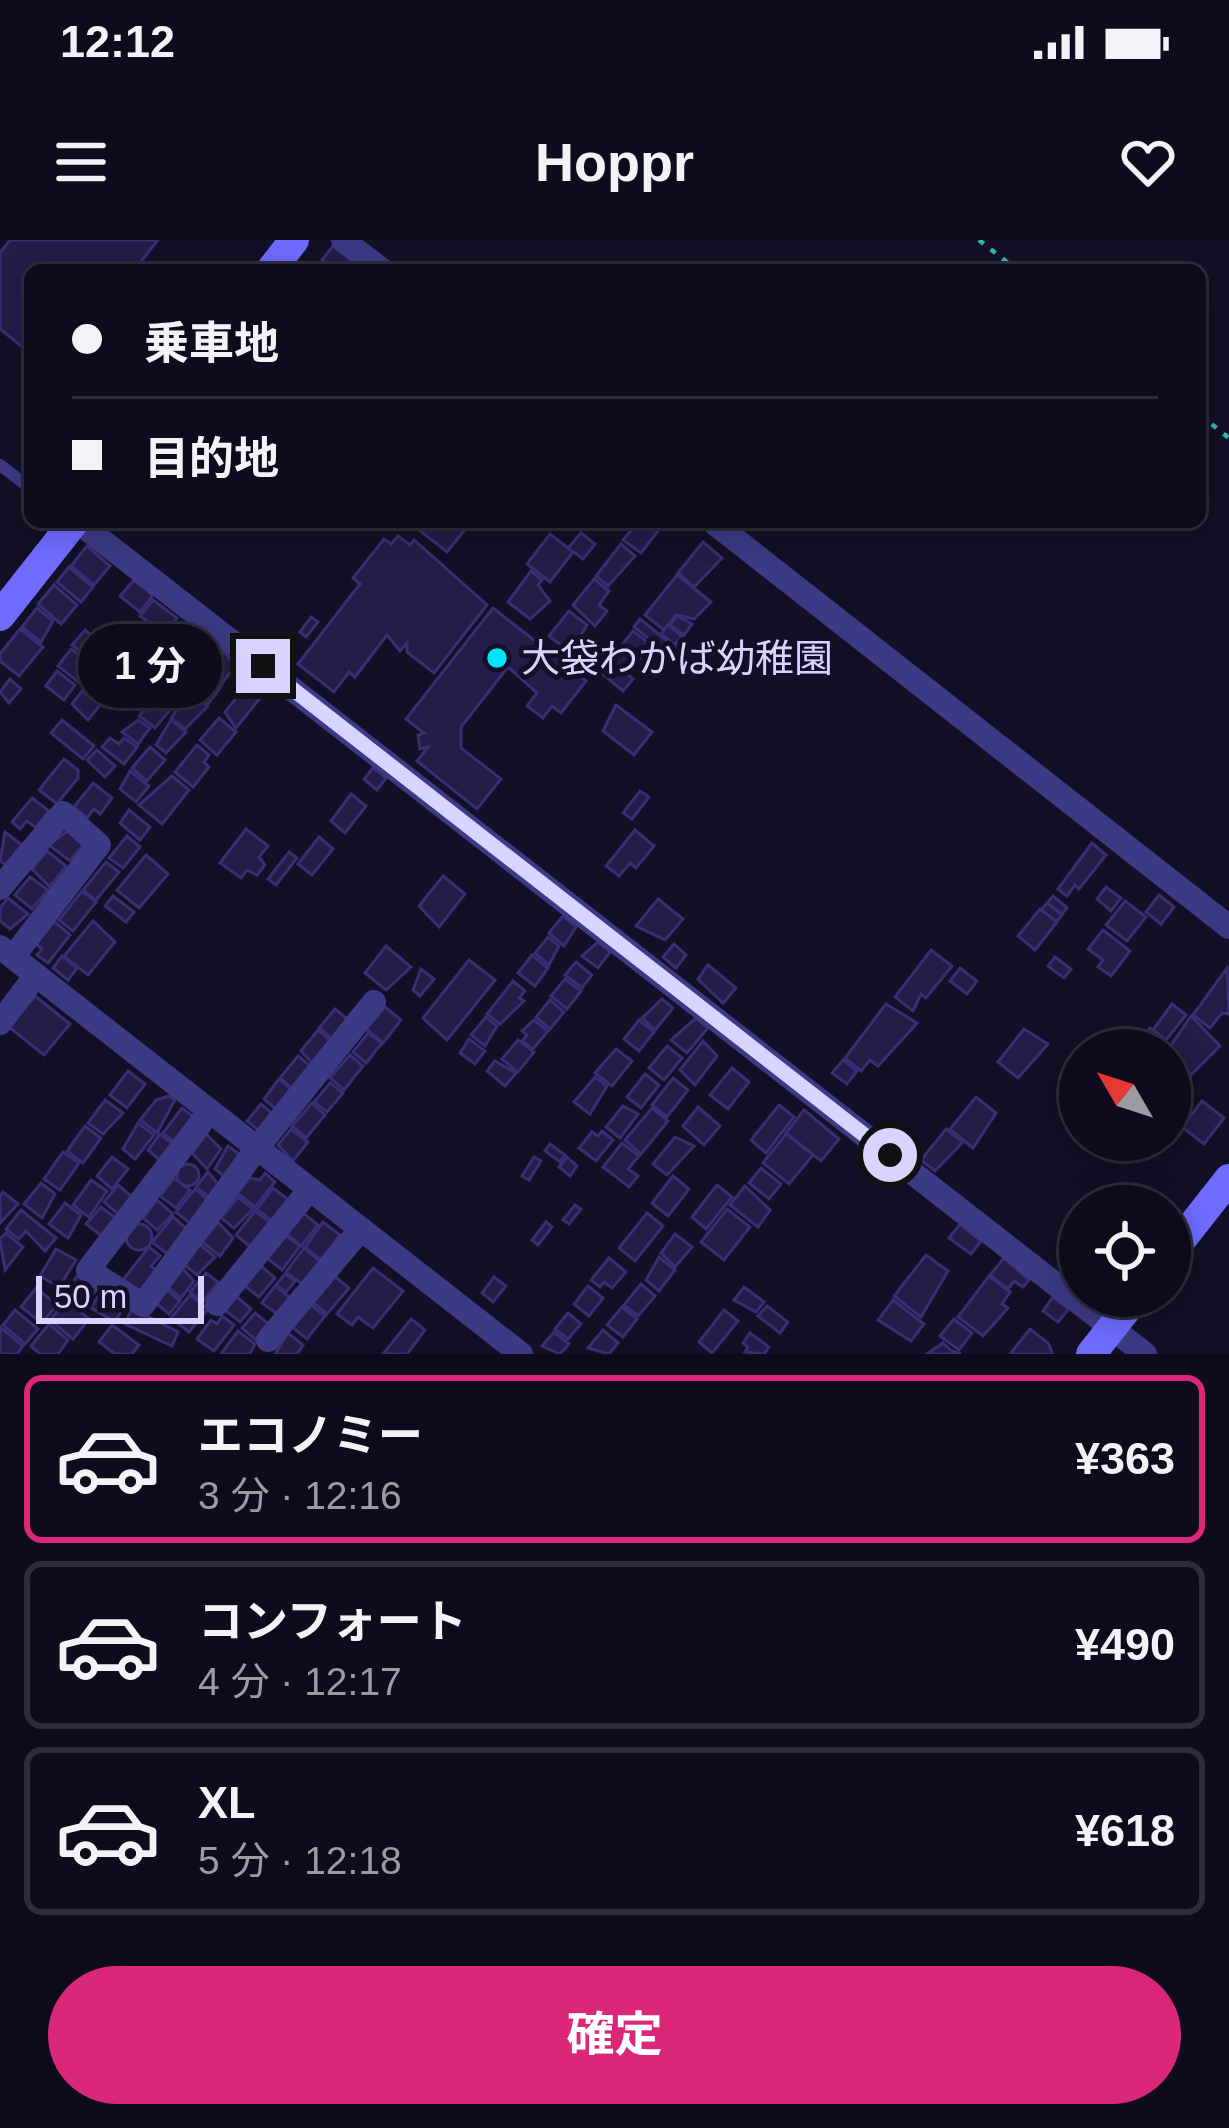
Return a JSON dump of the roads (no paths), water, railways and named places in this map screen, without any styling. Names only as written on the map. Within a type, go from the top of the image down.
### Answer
[{"type":"street","points":[[343,240],[374,264]]},
{"type":"street","points":[[0,616],[71,528]]},
{"type":"street","points":[[84,528],[1145,1354]]},
{"type":"street","points":[[721,528],[1229,927]]},
{"type":"street","points":[[0,888],[63,813],[99,845],[7,952],[521,1354]]},
{"type":"street","points":[[0,1023],[36,975]]},
{"type":"street","points":[[209,1111],[88,1270],[143,1305],[257,1148],[374,1003]]},
{"type":"street","points":[[1191,1227],[1229,1179]]},
{"type":"street","points":[[218,1304],[310,1189]]},
{"type":"street","points":[[268,1340],[361,1228]]},
{"type":"street","points":[[1091,1354],[1121,1317]]},
{"type":"lane","points":[[0,465],[24,483]]},
{"type":"place","name":"大袋わかば幼稚園","points":[[497,658]]}]
